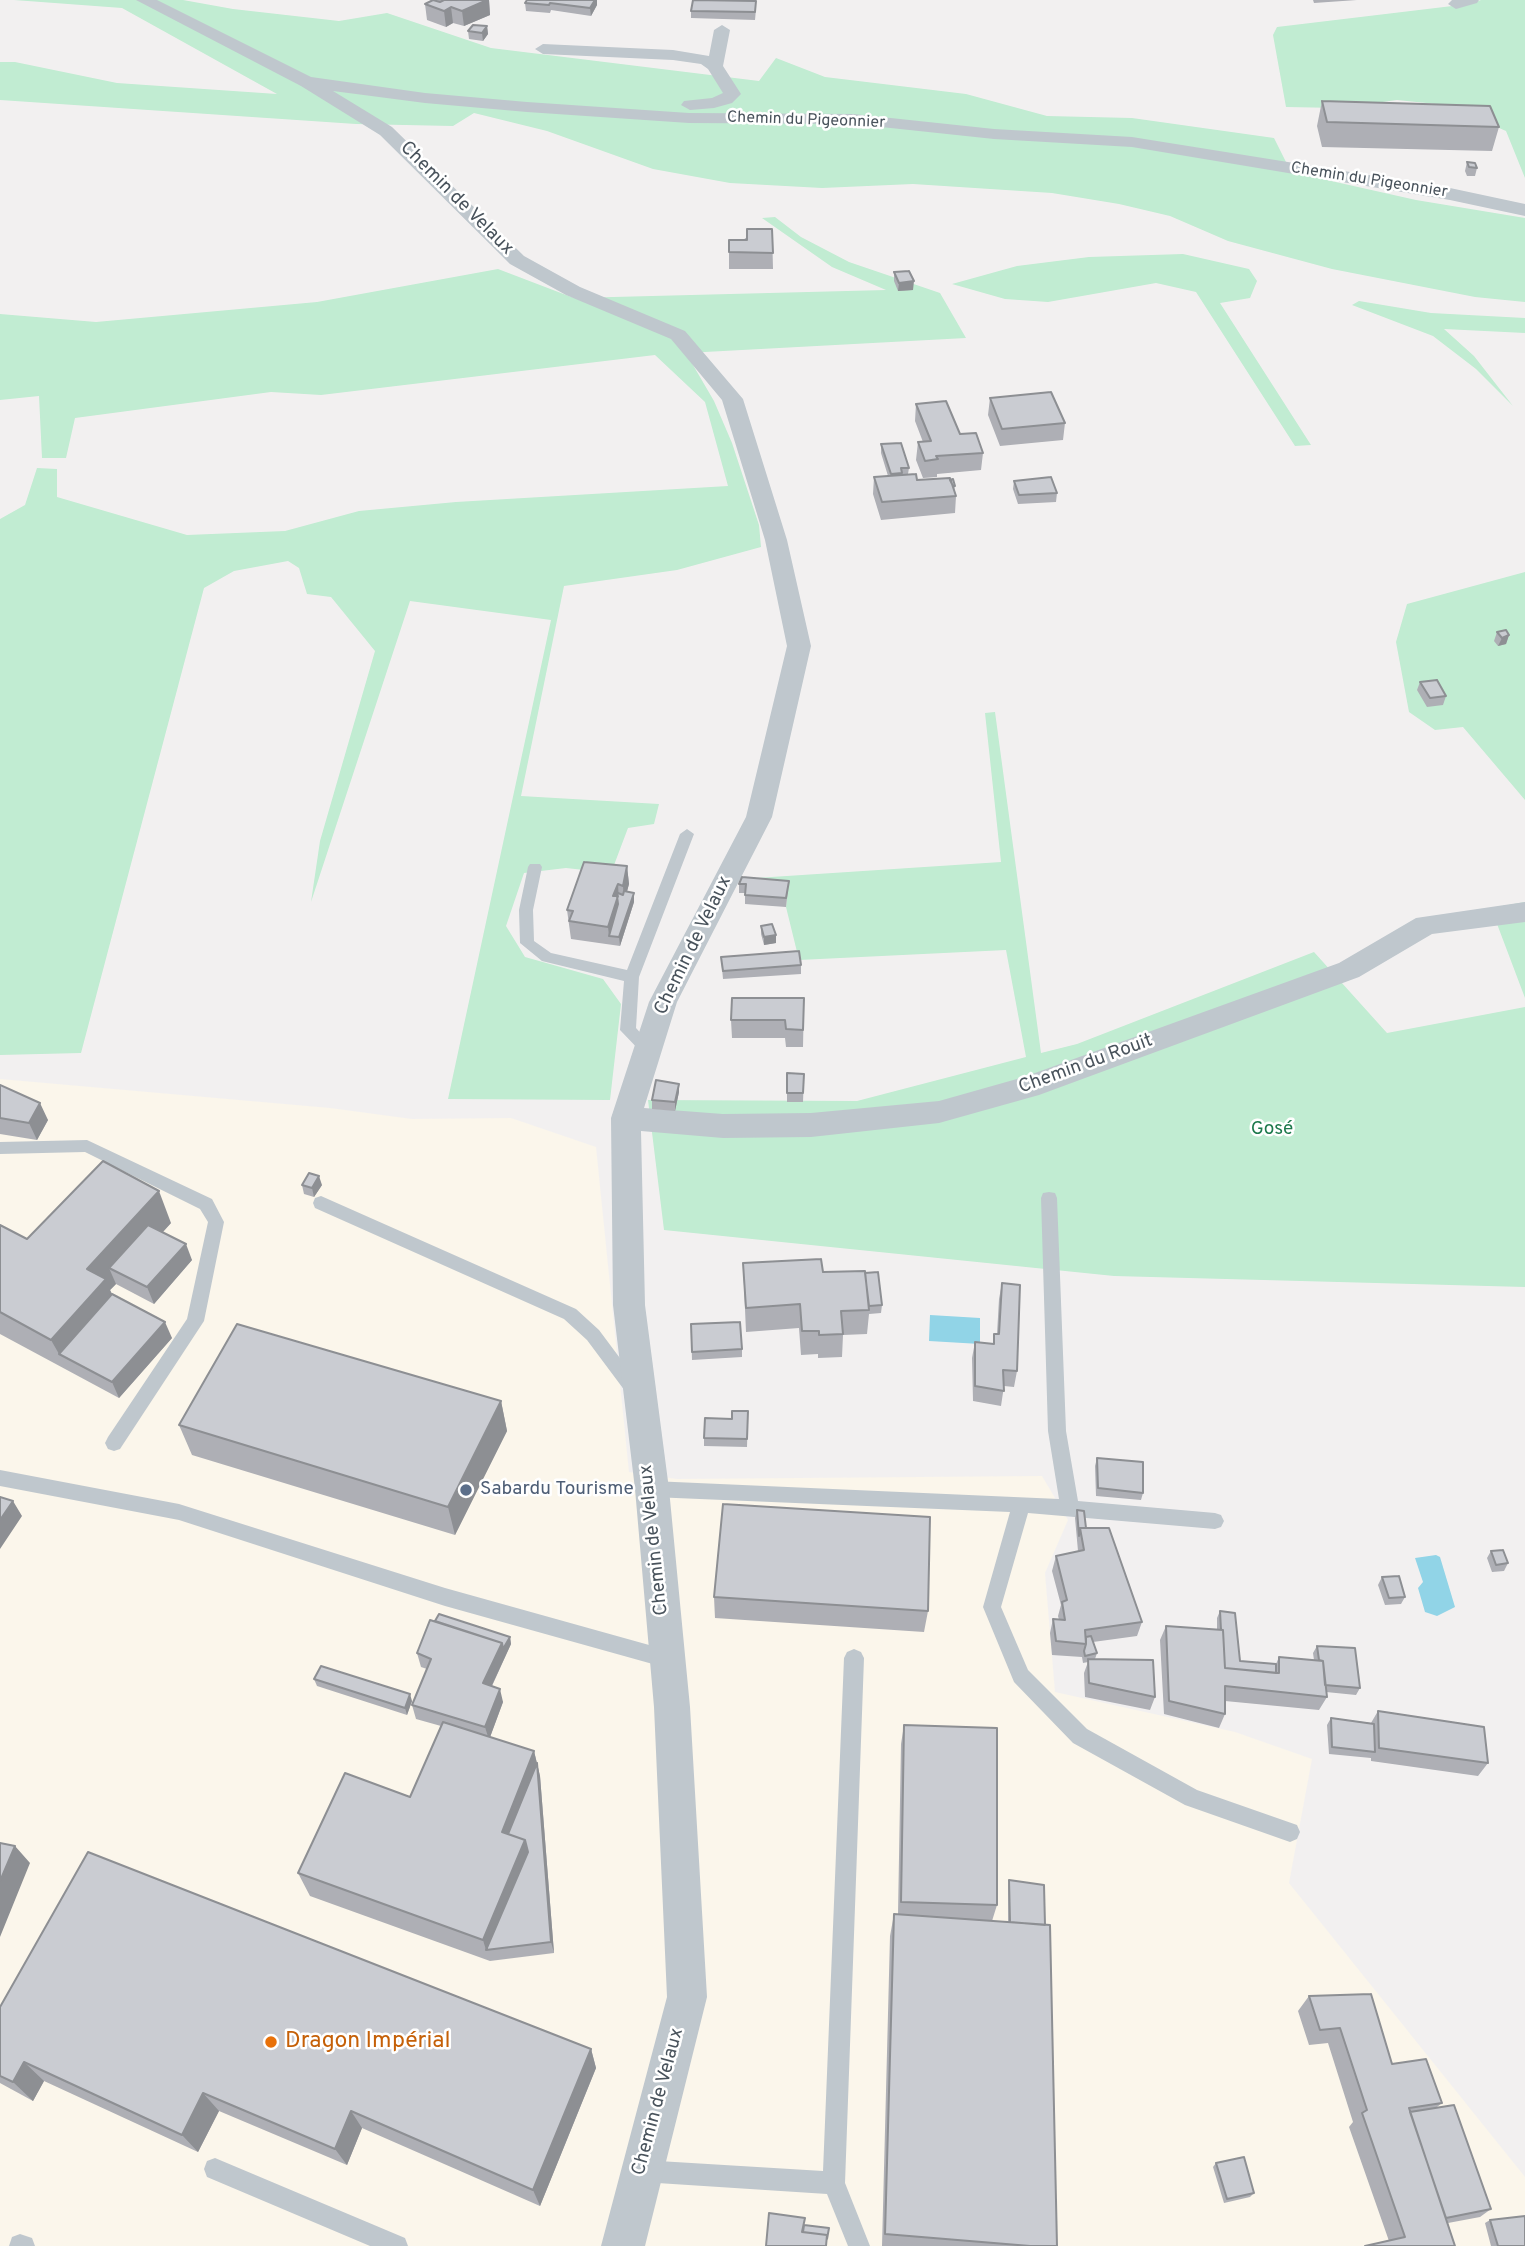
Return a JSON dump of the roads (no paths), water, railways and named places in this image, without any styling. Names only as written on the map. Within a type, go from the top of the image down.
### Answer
[{"type":"street","name":"Chemin du Pigeonnier","points":[[144,0],[307,82],[425,98],[650,115],[853,119],[994,134],[1132,142],[1450,194],[1525,210]]},
{"type":"street","points":[[715,66],[722,30]]},
{"type":"street","points":[[542,49],[673,55],[706,60],[715,66],[730,87],[732,94],[726,99],[662,109],[650,115]]},
{"type":"street","name":"Chemin de Velaux","points":[[307,82],[386,131],[517,260],[573,291],[678,335],[732,399],[776,540],[799,646],[759,817],[663,1002],[626,1118],[629,1305],[652,1489],[672,1707],[687,1997],[640,2171],[623,2246]]},
{"type":"street","name":"Chemin du Rouit","points":[[626,1118],[723,1126],[811,1125],[939,1112],[1029,1087],[1349,970],[1426,925],[1525,912]]},
{"type":"lane","points":[[648,1050],[628,1030],[632,976],[687,834]]},
{"type":"lane","points":[[535,867],[526,910],[527,943],[547,957],[632,976]]},
{"type":"lane","points":[[0,1148],[88,1146],[206,1204],[213,1213],[216,1222],[195,1321],[114,1443]]},
{"type":"lane","points":[[1049,1198],[1057,1431],[1070,1508]]},
{"type":"lane","points":[[321,1203],[570,1314],[593,1335],[639,1397]]},
{"type":"lane","points":[[0,1478],[179,1512],[445,1597],[667,1659]]},
{"type":"lane","points":[[652,1489],[1021,1504],[1215,1521]]},
{"type":"lane","points":[[1021,1504],[992,1607],[1021,1676],[1080,1736],[1192,1798],[1290,1832]]},
{"type":"lane","points":[[854,1658],[834,2183],[859,2246]]},
{"type":"lane","points":[[215,2169],[397,2246]]},
{"type":"lane","points":[[640,2171],[834,2183]]},
{"type":"water","points":[[930,1315],[980,1318],[980,1344],[929,1341]]},
{"type":"water","points":[[1436,1555],[1440,1557],[1455,1607],[1437,1616],[1425,1612],[1418,1588],[1423,1582],[1415,1558]]},
{"type":"place","name":"Sabardu Tourisme","points":[[466,1490]]},
{"type":"place","name":"Dragon Impérial","points":[[271,2042]]},
{"type":"park label","name":"Gosé","points":[[1272,1130]]}]
